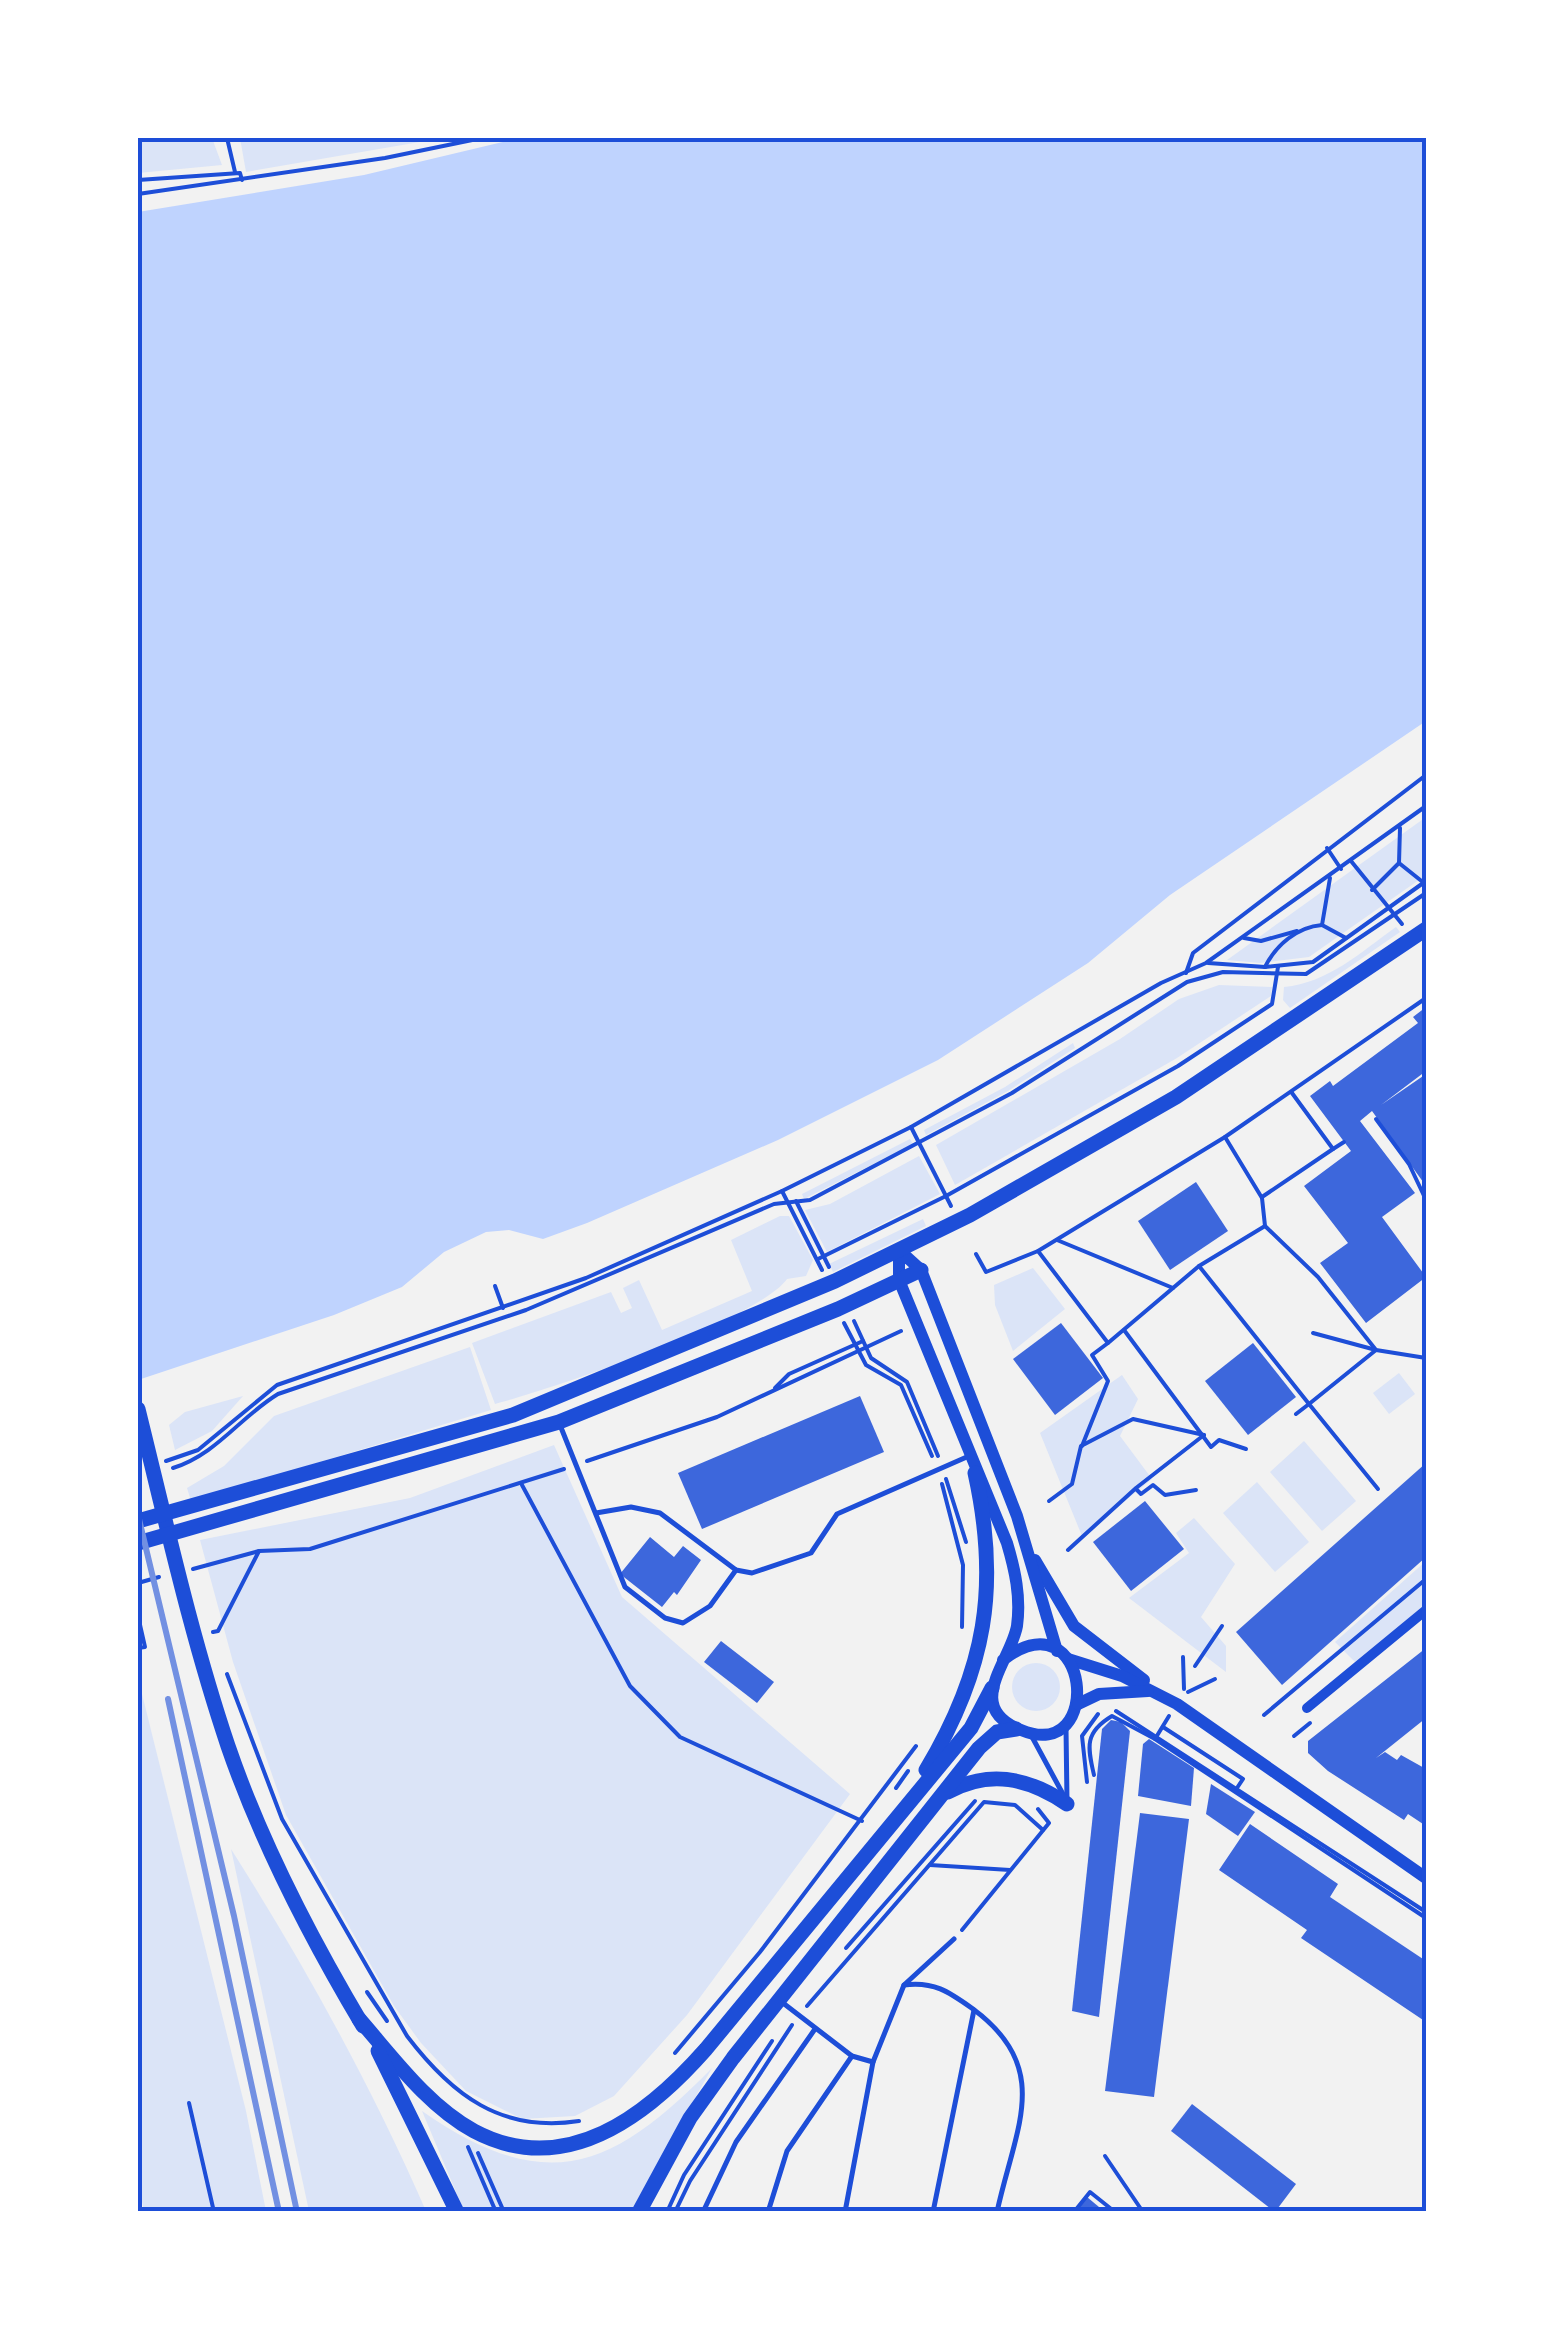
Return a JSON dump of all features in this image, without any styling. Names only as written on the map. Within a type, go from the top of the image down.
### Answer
[{"type":"main road","points":[[138,1521],[514,1415],[762,1313],[899,1250],[1055,1168],[1190,1088],[1419,933]]},
{"type":"main road","points":[[138,1543],[559,1422],[758,1343],[921,1270]]},
{"type":"main road","points":[[138,1409],[207,1638],[255,1817],[306,1926],[394,2078],[457,2212]]},
{"type":"main road","points":[[898,1816],[956,1718],[976,1669],[990,1571],[976,1473]]},
{"type":"main road","points":[[359,2019],[411,2079],[475,2137],[556,2148],[619,2128],[648,2110],[706,2050],[977,1720],[992,1688]]},
{"type":"main road","points":[[639,2212],[690,2118],[940,1796],[991,1736],[1023,1731]]},
{"type":"main road","points":[[940,1796],[971,1779],[990,1777],[1033,1784],[1067,1804]]},
{"type":"street","points":[[899,1250],[921,1270],[1025,1540],[1063,1655],[1080,1688],[1078,1704],[1066,1722],[1042,1734],[1023,1731],[998,1712],[992,1688],[1017,1624],[1016,1576],[1007,1543],[899,1280],[899,1250]]},
{"type":"street","points":[[1025,1540],[1074,1626],[1170,1707]]},
{"type":"street","points":[[1307,1708],[1426,1610]]},
{"type":"street","points":[[1003,1660],[1029,1646],[1122,1676],[1151,1691],[1426,1878]]},
{"type":"street","points":[[1078,1704],[1100,1694],[1151,1691]]},
{"type":"lane","points":[[559,1422],[625,1586],[672,1622],[699,1615],[736,1570]]},
{"type":"lane","points":[[596,1512],[631,1507],[660,1513],[736,1570],[752,1573],[811,1553],[837,1514],[969,1456]]},
{"type":"lane","points":[[1066,1722],[1067,1804]]},
{"type":"lane","points":[[1023,1731],[1040,1746],[1067,1804]]},
{"type":"lane","points":[[845,2212],[874,2062],[904,1984],[954,1939]]},
{"type":"lane","points":[[904,1984],[926,1982],[939,1986],[1000,2030],[1019,2060],[1025,2083],[997,2212]]},
{"type":"lane","points":[[780,2000],[852,2056],[874,2062]]},
{"type":"lane","points":[[933,2212],[974,2010]]},
{"type":"lane","points":[[703,2212],[736,2142],[815,2029]]},
{"type":"lane","points":[[768,2212],[787,2151],[852,2056]]},
{"type":"path","points":[[228,138],[242,181]]},
{"type":"path","points":[[138,194],[242,181],[482,138]]},
{"type":"path","points":[[138,180],[238,173]]},
{"type":"path","points":[[1186,974],[1193,953],[1327,847],[1425,779]]},
{"type":"path","points":[[156,1464],[198,1450],[277,1385],[503,1308],[661,1246],[912,1127],[1161,983],[1206,963],[1426,806]]},
{"type":"path","points":[[1371,890],[1400,863],[1400,826]]},
{"type":"path","points":[[1327,847],[1341,868]]},
{"type":"path","points":[[1351,861],[1387,909],[1419,933]]},
{"type":"path","points":[[1206,963],[1278,967],[1313,962],[1425,882],[1400,863]]},
{"type":"path","points":[[1322,925],[1330,876]]},
{"type":"path","points":[[164,1470],[203,1456],[258,1406],[278,1394],[526,1310],[774,1204],[810,1200],[1012,1093],[1187,982],[1223,972],[1276,976],[1316,970],[1426,893]]},
{"type":"path","points":[[1244,938],[1262,941],[1322,925],[1346,938]]},
{"type":"path","points":[[1265,967],[1278,948],[1301,930]]},
{"type":"path","points":[[821,1257],[946,1196],[1178,1066],[1272,1004],[1278,967]]},
{"type":"path","points":[[976,1254],[986,1272],[1038,1251],[1225,1137],[1426,998]]},
{"type":"path","points":[[1292,1093],[1333,1150]]},
{"type":"path","points":[[1376,1119],[1409,1164],[1426,1200]]},
{"type":"path","points":[[912,1127],[954,1211]]},
{"type":"path","points":[[1225,1137],[1262,1198],[1266,1226],[1318,1277],[1376,1350]]},
{"type":"path","points":[[1262,1198],[1344,1142]]},
{"type":"path","points":[[782,1191],[828,1266]]},
{"type":"path","points":[[796,1202],[821,1257],[822,1270]]},
{"type":"path","points":[[1049,1501],[1072,1484],[1108,1380],[1092,1356],[1199,1266],[1266,1226]]},
{"type":"path","points":[[1056,1240],[1173,1288]]},
{"type":"path","points":[[1038,1251],[1108,1343]]},
{"type":"path","points":[[1199,1266],[1378,1488]]},
{"type":"path","points":[[495,1286],[503,1308]]},
{"type":"path","points":[[852,1318],[875,1363],[907,1382],[970,1559],[969,1628]]},
{"type":"path","points":[[843,1322],[872,1370],[901,1386],[939,1467],[963,1565],[960,1638]]},
{"type":"path","points":[[190,1570],[259,1552],[310,1549],[521,1484],[717,1417],[905,1328]]},
{"type":"path","points":[[1124,1330],[1211,1447],[1220,1440],[1246,1449]]},
{"type":"path","points":[[1313,1333],[1426,1358]]},
{"type":"path","points":[[770,1392],[789,1374],[863,1341]]},
{"type":"path","points":[[1296,1414],[1376,1350]]},
{"type":"path","points":[[1082,1446],[1133,1419],[1204,1435]]},
{"type":"path","points":[[1068,1550],[1136,1488],[1204,1435]]},
{"type":"path","points":[[521,1484],[630,1686],[680,1737],[862,1821]]},
{"type":"path","points":[[1136,1488],[1140,1494],[1153,1485],[1165,1495],[1196,1490]]},
{"type":"path","points":[[218,1631],[259,1552]]},
{"type":"path","points":[[138,1583],[172,1574]]},
{"type":"path","points":[[1264,1715],[1426,1579]]},
{"type":"path","points":[[138,1616],[145,1647],[138,1648]]},
{"type":"path","points":[[1195,1666],[1222,1626]]},
{"type":"path","points":[[1183,1657],[1184,1694],[1215,1678]]},
{"type":"path","points":[[219,1672],[228,1703]]},
{"type":"path","points":[[226,1672],[282,1819],[408,2036],[432,2069],[456,2092],[490,2113],[524,2123],[584,2120]]},
{"type":"path","points":[[1156,1737],[1170,1707]]},
{"type":"path","points":[[1087,1782],[1082,1736],[1087,1725],[1109,1709],[1237,1788],[1426,1915]]},
{"type":"path","points":[[1094,1775],[1090,1734],[1112,1716],[1156,1737],[1426,1915]]},
{"type":"path","points":[[1162,1726],[1242,1779],[1237,1788]]},
{"type":"path","points":[[663,2066],[924,1742],[893,1792]]},
{"type":"path","points":[[1076,1766],[1091,1764]]},
{"type":"path","points":[[666,2212],[684,2175],[796,2014],[970,1806],[995,1793]]},
{"type":"path","points":[[675,2212],[690,2181],[796,2014],[984,1802],[1015,1805],[1043,1830]]},
{"type":"path","points":[[954,1939],[1049,1823],[1033,1805]]},
{"type":"path","points":[[928,1865],[1010,1870]]},
{"type":"path","points":[[683,2056],[823,1883]]},
{"type":"path","points":[[366,1992],[423,2069]]},
{"type":"path","points":[[189,2103],[214,2212]]},
{"type":"path","points":[[573,2130],[592,2127]]},
{"type":"path","points":[[475,2137],[468,2150],[496,2212]]},
{"type":"path","points":[[475,2137],[504,2212]]},
{"type":"path","points":[[1104,2156],[1144,2212]]},
{"type":"path","points":[[1074,2212],[1090,2192],[1115,2212]]},
{"type":"shaded area","points":[[138,138],[212,138],[222,165],[138,173]]},
{"type":"shaded area","points":[[240,138],[443,138],[246,172]]},
{"type":"shaded area","points":[[1426,817],[1426,875],[1309,957],[1260,963],[1227,960]]},
{"type":"shaded area","points":[[1396,927],[1400,932],[1290,1008],[1283,1000],[1284,987],[1330,973]]},
{"type":"shaded area","points":[[1219,985],[1272,987],[1271,996],[1177,1058],[955,1185],[936,1145],[1120,1039],[1179,999]]},
{"type":"shaded area","points":[[1073,1043],[1075,1048],[1008,1091],[926,1135],[924,1130],[1005,1087]]},
{"type":"shaded area","points":[[910,1139],[913,1144],[804,1199],[802,1194]]},
{"type":"shaded area","points":[[919,1156],[940,1194],[827,1252],[805,1210],[830,1204]]},
{"type":"shaded area","points":[[780,1216],[789,1216],[813,1260],[806,1276],[787,1279],[768,1296],[697,1333],[604,1369],[495,1404],[472,1343],[611,1292],[621,1313],[632,1308],[623,1288],[639,1280],[662,1330],[752,1291],[731,1240]]},
{"type":"shaded area","points":[[923,1219],[926,1226],[833,1272],[829,1264]]},
{"type":"shaded area","points":[[1033,1268],[1065,1309],[1013,1351],[995,1305],[994,1285]]},
{"type":"shaded area","points":[[470,1347],[491,1410],[191,1501],[187,1488],[224,1466],[274,1416]]},
{"type":"shaded area","points":[[1399,1373],[1415,1394],[1389,1414],[1373,1393]]},
{"type":"shaded area","points":[[1122,1375],[1138,1399],[1120,1436],[1152,1479],[1082,1536],[1040,1433]]},
{"type":"shaded area","points":[[243,1396],[212,1431],[175,1450],[169,1425],[185,1412]]},
{"type":"shaded area","points":[[1304,1441],[1356,1501],[1322,1531],[1270,1472]]},
{"type":"shaded area","points":[[554,1445],[622,1597],[850,1794],[687,2015],[614,2096],[575,2116],[522,2119],[466,2091],[421,2043],[394,2006],[286,1815],[233,1662],[200,1540],[410,1498]]},
{"type":"shaded area","points":[[1257,1482],[1309,1542],[1275,1572],[1223,1513]]},
{"type":"shaded area","points":[[1194,1518],[1235,1564],[1201,1617],[1226,1646],[1226,1672],[1129,1598],[1189,1553],[1176,1533]]},
{"type":"shaded area","points":[[1426,1561],[1426,1604],[1355,1662],[1335,1642]]},
{"type":"shaded area","points":[[1036,1663],[1053,1670],[1060,1687],[1053,1704],[1036,1711],[1019,1704],[1012,1687],[1019,1670]]},
{"type":"shaded area","points":[[138,1678],[246,2111],[266,2211],[144,2211],[138,2184]]},
{"type":"shaded area","points":[[231,1849],[336,2027],[426,2211],[309,2211]]},
{"type":"shaded area","points":[[712,2068],[631,2211],[464,2211],[422,2111],[466,2138],[506,2155],[543,2162],[577,2160],[610,2149],[642,2130]]},
{"type":"water","points":[[520,138],[1426,138],[1426,721],[1170,895],[1088,963],[938,1060],[778,1140],[587,1223],[543,1239],[509,1230],[486,1232],[444,1252],[402,1287],[334,1315],[138,1380],[138,212],[364,175]]},
{"type":"building","points":[[1426,1007],[1426,1071],[1381,1105],[1426,1074],[1426,1186],[1372,1111],[1360,1121],[1415,1193],[1382,1217],[1426,1277],[1366,1323],[1320,1263],[1348,1243],[1304,1186],[1351,1151],[1310,1096],[1330,1081],[1333,1086],[1418,1023],[1413,1017]]},
{"type":"building","points":[[1196,1182],[1228,1231],[1170,1270],[1138,1221]]},
{"type":"building","points":[[1061,1323],[1103,1378],[1055,1415],[1013,1359]]},
{"type":"building","points":[[1253,1343],[1296,1397],[1248,1435],[1205,1381]]},
{"type":"building","points":[[860,1396],[884,1452],[702,1529],[678,1473]]},
{"type":"building","points":[[1426,1463],[1426,1557],[1282,1685],[1236,1632]]},
{"type":"building","points":[[1145,1501],[1184,1549],[1131,1591],[1093,1542]]},
{"type":"building","points":[[650,1537],[674,1557],[683,1546],[701,1560],[677,1595],[674,1592],[662,1607],[620,1574]]},
{"type":"building","points":[[721,1641],[774,1682],[757,1703],[704,1662]]},
{"type":"building","points":[[1426,1648],[1426,1718],[1376,1758],[1385,1752],[1397,1760],[1401,1755],[1426,1769],[1426,1826],[1408,1814],[1404,1820],[1328,1771],[1308,1753],[1308,1741]]},
{"type":"building","points":[[1111,1720],[1121,1722],[1130,1731],[1099,2017],[1072,2011],[1102,1729]]},
{"type":"building","points":[[1149,1739],[1194,1768],[1191,1806],[1138,1796],[1143,1744]]},
{"type":"building","points":[[1211,1784],[1255,1812],[1238,1836],[1206,1814]]},
{"type":"building","points":[[1140,1813],[1189,1819],[1154,2097],[1105,2091]]},
{"type":"building","points":[[1250,1824],[1338,1884],[1330,1897],[1426,1961],[1426,2022],[1301,1938],[1307,1930],[1219,1870]]},
{"type":"building","points":[[1192,2104],[1296,2184],[1275,2212],[1171,2131]]},
{"type":"building","points":[[1087,2197],[1105,2212],[1076,2212]]},
{"type":"railway","points":[[138,1515],[234,1916],[297,2212]]},
{"type":"railway","points":[[168,1699],[279,2212]]}]
